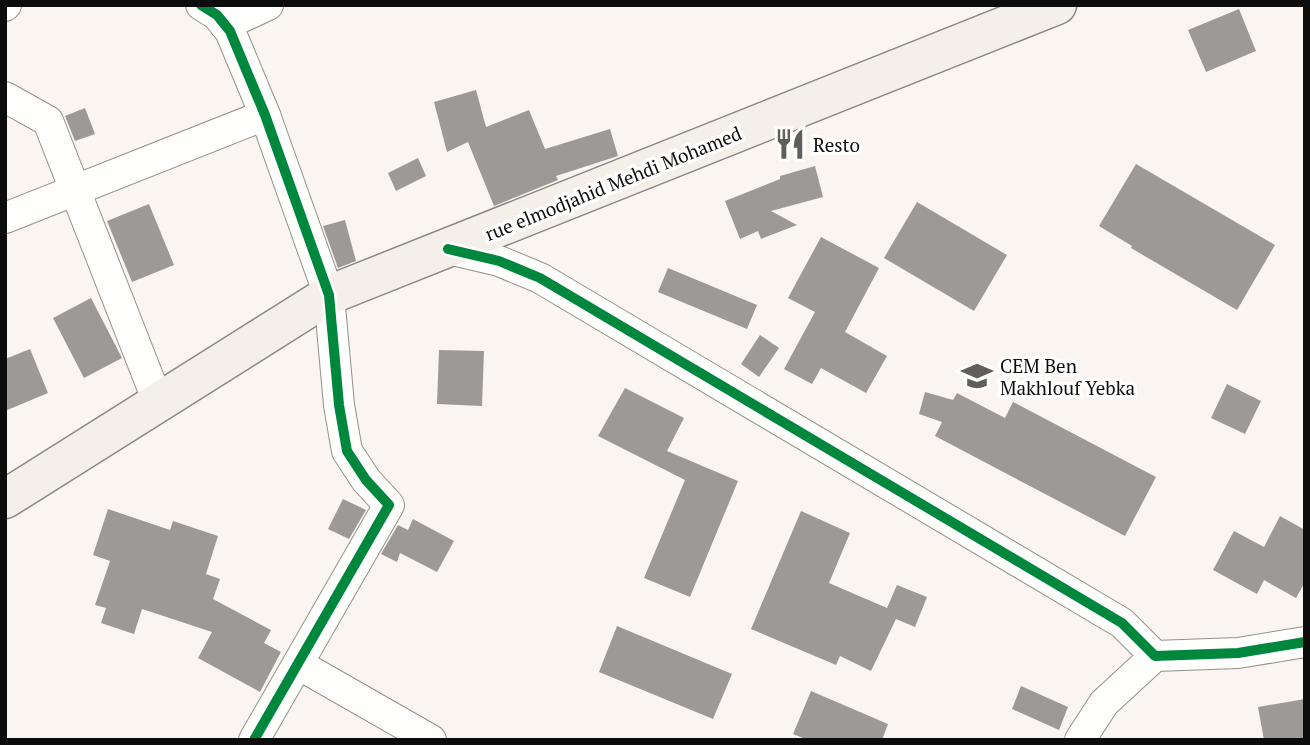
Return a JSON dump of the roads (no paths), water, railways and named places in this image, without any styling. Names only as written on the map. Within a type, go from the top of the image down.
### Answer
[{"type":"main road","name":"rue elmodjahid Mehdi Mohamed","points":[[5,499],[329,295],[1056,5]]},
{"type":"street","points":[[201,5],[217,15],[225,25],[265,115],[329,295],[339,405],[348,452],[366,480],[389,505],[254,740]]},
{"type":"street","points":[[225,25],[268,5]]},
{"type":"street","points":[[5,97],[48,121],[78,190],[158,402]]},
{"type":"street","points":[[5,218],[265,115]]},
{"type":"street","points":[[448,249],[499,261],[540,278],[1122,623],[1155,656]]},
{"type":"street","points":[[1080,740],[1104,703],[1155,656],[1238,653],[1305,642]]},
{"type":"street","points":[[298,664],[431,740]]},
{"type":"place","name":"Resto","points":[[790,144]]},
{"type":"place","name":"CEM Ben Makhlouf Yebka","points":[[977,376]]}]
